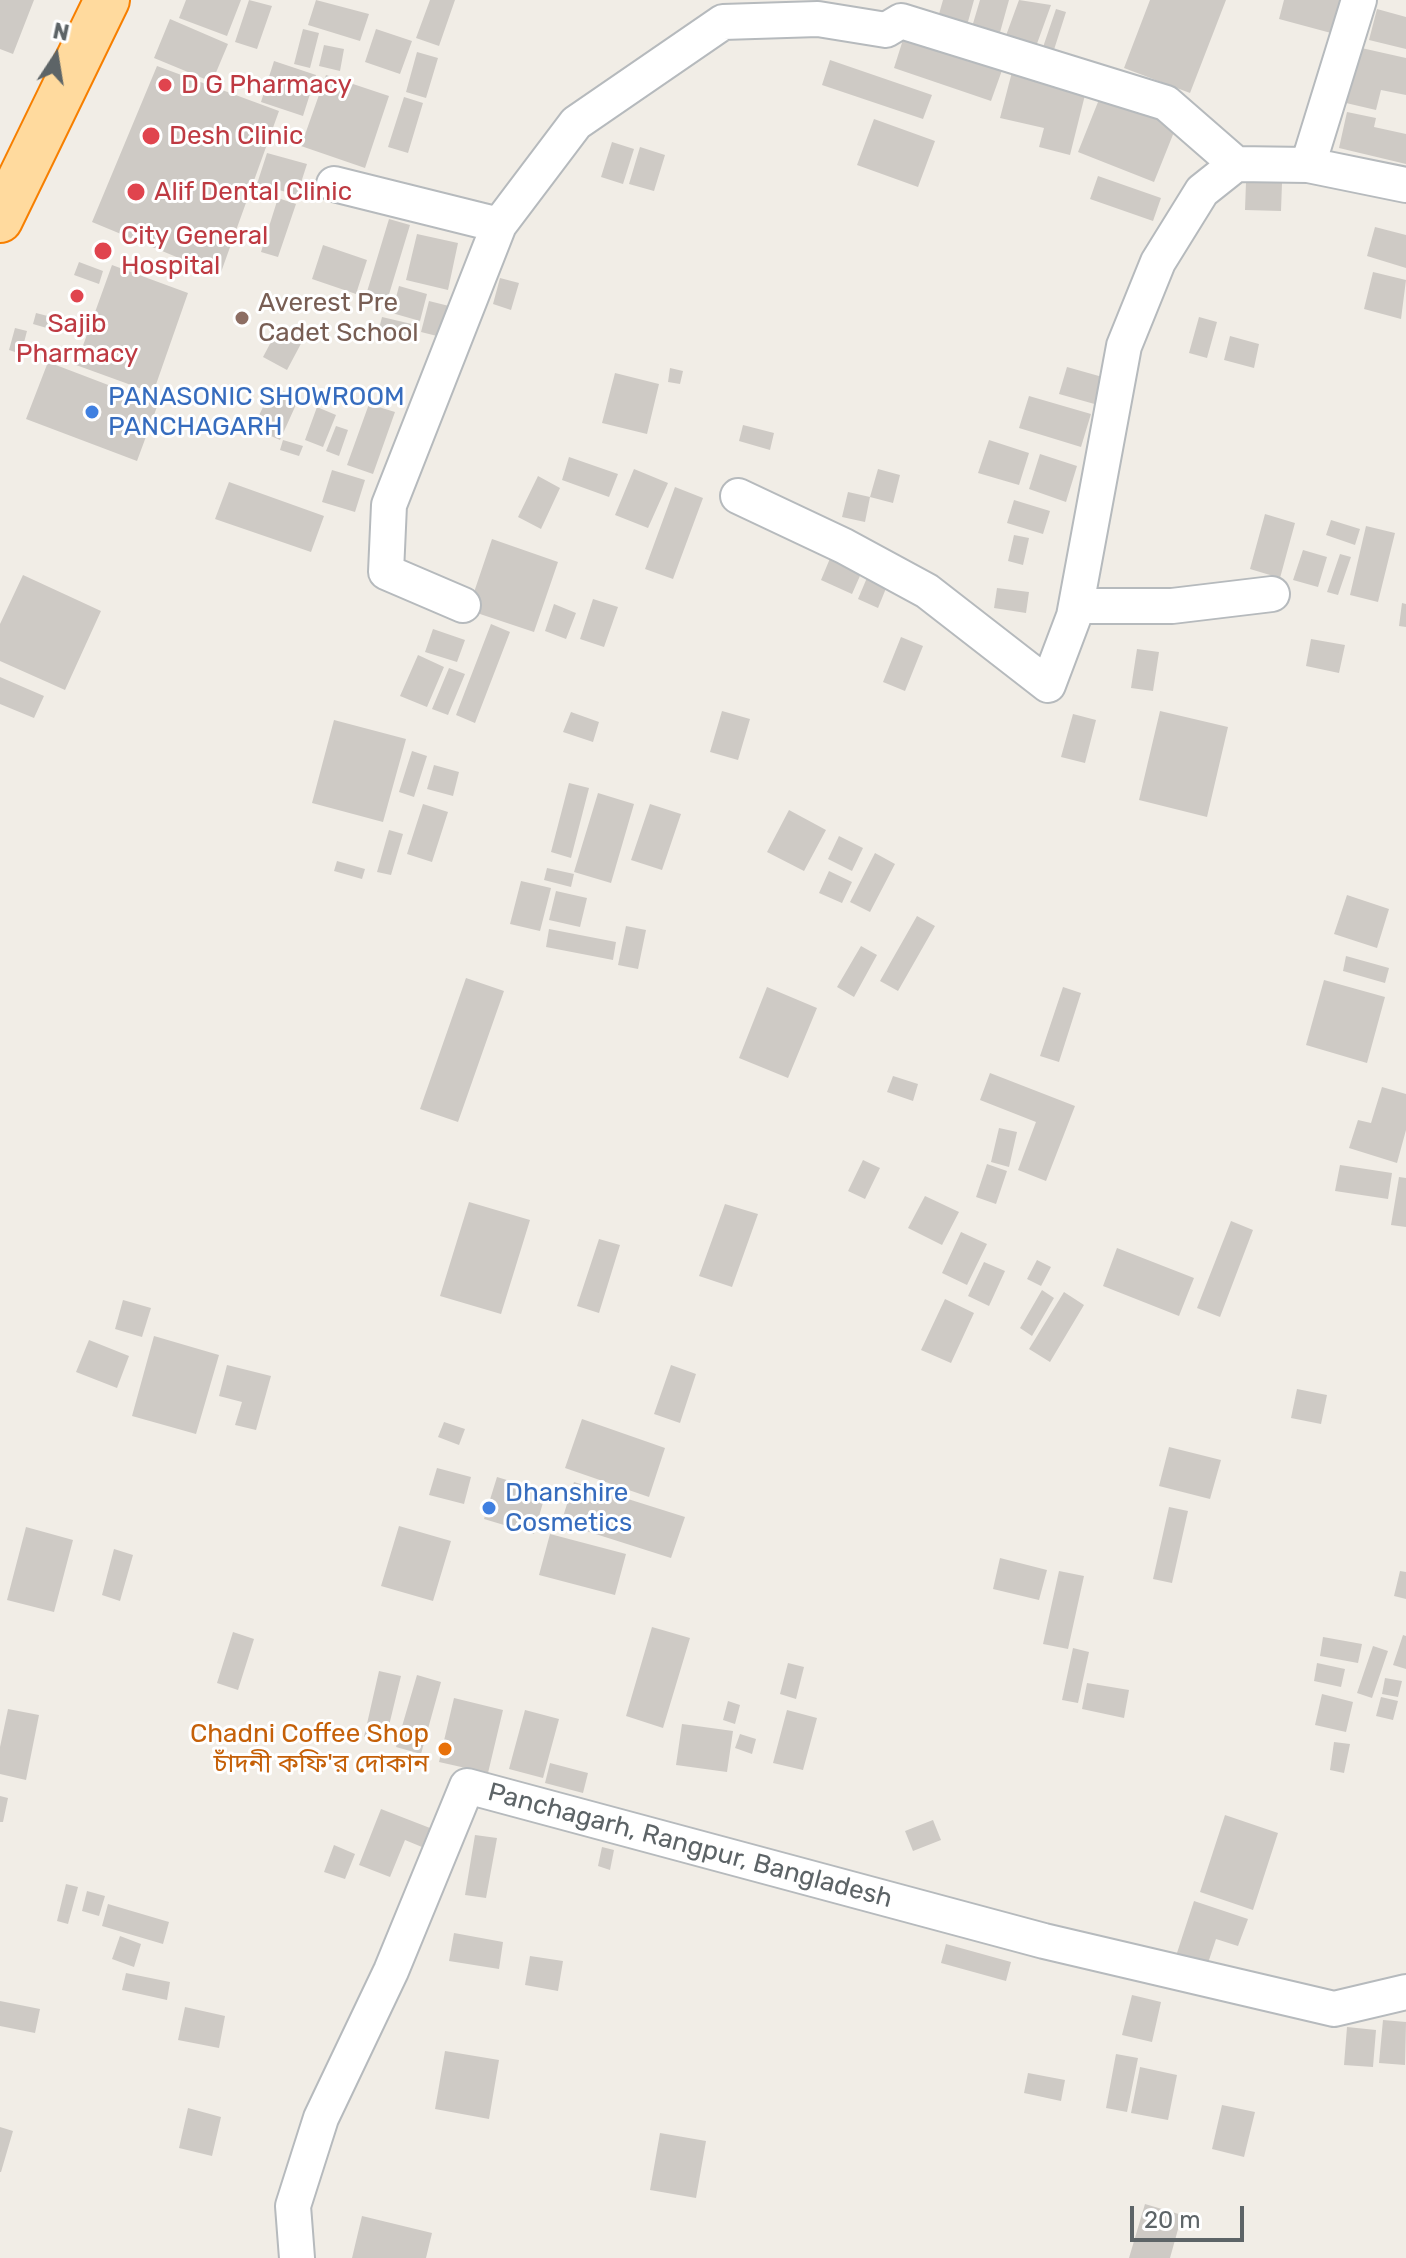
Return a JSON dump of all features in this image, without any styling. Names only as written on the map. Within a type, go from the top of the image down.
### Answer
[{"type":"highway","points":[[0,220],[107,0]]},
{"type":"street","points":[[1308,165],[1359,0]]},
{"type":"street","points":[[463,605],[386,572],[389,505],[499,225],[576,123],[723,22],[818,19],[886,30],[901,21],[1166,103],[1236,164]]},
{"type":"street","points":[[738,496],[844,546],[927,591],[1048,685],[1076,606],[1124,346],[1158,262],[1202,191],[1236,164],[1308,165],[1406,185]]},
{"type":"street","points":[[334,184],[499,225]]},
{"type":"street","points":[[1076,606],[1172,606],[1272,594]]},
{"type":"street","name":"Panchagarh, Rangpur, Bangladesh","points":[[297,2258],[293,2206],[321,2118],[391,1971],[467,1786],[1044,1941],[1334,2009],[1406,1992]]},
{"type":"building","points":[[0,0],[34,0],[13,54],[0,49]]},
{"type":"building","points":[[186,0],[241,0],[227,36],[179,18]]},
{"type":"building","points":[[249,0],[272,6],[257,49],[235,42]]},
{"type":"building","points":[[316,0],[369,14],[360,41],[308,25]]},
{"type":"building","points":[[430,0],[455,0],[439,46],[416,38]]},
{"type":"building","points":[[943,0],[974,0],[966,29],[937,21]]},
{"type":"building","points":[[980,0],[1009,0],[999,36],[972,27]]},
{"type":"building","points":[[1019,0],[1051,5],[1034,52],[1004,41]]},
{"type":"building","points":[[1150,0],[1226,0],[1190,93],[1124,68]]},
{"type":"building","points":[[1284,0],[1340,0],[1331,33],[1279,19]]},
{"type":"building","points":[[1056,9],[1066,12],[1052,56],[1041,53]]},
{"type":"building","points":[[1377,9],[1406,17],[1406,49],[1369,40]]},
{"type":"building","points":[[170,19],[228,44],[212,82],[154,58]]},
{"type":"building","points":[[907,27],[1005,62],[991,101],[894,68]]},
{"type":"building","points":[[303,29],[319,33],[310,68],[294,64]]},
{"type":"building","points":[[376,29],[412,41],[400,74],[365,62]]},
{"type":"building","points":[[324,45],[344,49],[340,71],[319,66]]},
{"type":"building","points":[[1357,47],[1406,58],[1406,95],[1381,90],[1376,110],[1346,103]]},
{"type":"building","points":[[417,52],[438,58],[426,98],[406,92]]},
{"type":"building","points":[[830,60],[932,95],[923,119],[822,85]]},
{"type":"building","points":[[274,61],[316,75],[303,116],[261,102]]},
{"type":"building","points":[[157,66],[279,111],[220,275],[92,222]]},
{"type":"building","points":[[1012,72],[1086,91],[1070,155],[1039,147],[1044,128],[1000,118]]},
{"type":"building","points":[[326,75],[389,96],[365,168],[301,146]]},
{"type":"building","points":[[1102,92],[1178,122],[1154,182],[1078,152]]},
{"type":"building","points":[[404,97],[423,103],[408,153],[388,147]]},
{"type":"building","points":[[1347,112],[1376,118],[1374,127],[1406,134],[1406,164],[1339,148]]},
{"type":"building","points":[[874,119],[935,141],[918,187],[857,165]]},
{"type":"building","points":[[612,142],[634,149],[623,184],[601,177]]},
{"type":"building","points":[[640,147],[665,155],[654,191],[629,184]]},
{"type":"building","points":[[267,153],[307,164],[297,195],[257,184]]},
{"type":"building","points":[[1098,176],[1161,198],[1153,221],[1090,199]]},
{"type":"building","points":[[1246,182],[1282,183],[1281,211],[1245,210]]},
{"type":"building","points":[[278,198],[296,204],[278,257],[261,252]]},
{"type":"building","points":[[389,219],[410,225],[387,301],[366,295]]},
{"type":"building","points":[[1375,227],[1406,235],[1406,268],[1367,256]]},
{"type":"building","points":[[417,234],[458,243],[448,290],[406,280]]},
{"type":"building","points":[[323,245],[367,260],[356,294],[312,279]]},
{"type":"building","points":[[79,262],[103,271],[99,284],[74,275]]},
{"type":"building","points":[[112,265],[188,293],[153,393],[76,365]]},
{"type":"building","points":[[1373,272],[1406,280],[1401,319],[1364,309]]},
{"type":"building","points":[[500,278],[519,283],[511,310],[493,304]]},
{"type":"building","points":[[399,286],[427,294],[420,321],[392,313]]},
{"type":"building","points":[[429,301],[449,306],[441,337],[421,332]]},
{"type":"building","points":[[36,313],[67,321],[64,333],[33,324]]},
{"type":"building","points":[[382,317],[416,325],[413,340],[378,333]]},
{"type":"building","points":[[1199,317],[1217,322],[1207,358],[1189,353]]},
{"type":"building","points":[[280,325],[304,338],[287,370],[263,357]]},
{"type":"building","points":[[15,328],[27,331],[21,354],[9,350]]},
{"type":"building","points":[[1230,336],[1259,344],[1254,368],[1224,360]]},
{"type":"building","name":"PANASONIC SHOWROOM PANCHAGARH","points":[[48,362],[158,404],[137,461],[26,419]]},
{"type":"building","points":[[1067,367],[1106,378],[1098,405],[1059,394]]},
{"type":"building","points":[[670,368],[683,371],[680,384],[668,382]]},
{"type":"building","points":[[615,373],[659,384],[647,434],[602,423]]},
{"type":"building","points":[[273,386],[299,398],[280,440],[253,428]]},
{"type":"building","points":[[1029,396],[1091,414],[1081,447],[1019,428]]},
{"type":"building","points":[[369,404],[395,412],[373,474],[347,465]]},
{"type":"building","points":[[317,407],[336,415],[323,447],[305,440]]},
{"type":"building","points":[[743,425],[774,433],[770,450],[739,441]]},
{"type":"building","points":[[336,426],[348,430],[339,456],[326,451]]},
{"type":"building","points":[[283,440],[303,446],[299,456],[280,450]]},
{"type":"building","points":[[989,440],[1029,453],[1019,485],[978,473]]},
{"type":"building","points":[[1040,454],[1077,466],[1066,502],[1029,489]]},
{"type":"building","points":[[569,457],[618,474],[609,497],[562,480]]},
{"type":"building","points":[[634,469],[668,483],[648,528],[615,515]]},
{"type":"building","points":[[878,469],[900,475],[893,503],[870,497]]},
{"type":"building","points":[[332,470],[365,480],[355,512],[322,502]]},
{"type":"building","points":[[538,476],[560,488],[541,529],[518,517]]},
{"type":"building","points":[[229,482],[324,516],[311,552],[215,519]]},
{"type":"building","points":[[675,487],[703,498],[673,579],[645,569]]},
{"type":"building","points":[[848,492],[870,497],[865,522],[842,517]]},
{"type":"building","points":[[1014,500],[1050,511],[1043,534],[1007,523]]},
{"type":"building","points":[[1265,514],[1295,523],[1280,578],[1250,569]]},
{"type":"building","points":[[1331,520],[1360,529],[1355,545],[1326,535]]},
{"type":"building","points":[[1366,526],[1395,533],[1378,602],[1350,595]]},
{"type":"building","points":[[1014,535],[1029,538],[1023,565],[1008,561]]},
{"type":"building","points":[[492,539],[558,562],[534,632],[468,610]]},
{"type":"building","points":[[1303,550],[1327,557],[1318,587],[1293,580]]},
{"type":"building","points":[[1340,554],[1351,557],[1338,595],[1327,592]]},
{"type":"building","points":[[831,556],[863,569],[852,594],[821,580]]},
{"type":"building","points":[[869,573],[889,581],[878,608],[858,599]]},
{"type":"building","points":[[23,575],[101,611],[65,690],[0,661],[0,624]]},
{"type":"building","points":[[997,588],[1029,592],[1026,613],[994,608]]},
{"type":"building","points":[[593,599],[618,607],[604,647],[580,639]]},
{"type":"building","points":[[1402,603],[1406,604],[1406,627],[1399,626]]},
{"type":"building","points":[[554,604],[576,613],[566,639],[545,631]]},
{"type":"building","points":[[491,624],[510,632],[475,723],[456,715]]},
{"type":"building","points":[[433,629],[465,640],[457,662],[425,652]]},
{"type":"building","points":[[901,637],[923,646],[905,691],[883,682]]},
{"type":"building","points":[[1311,639],[1345,645],[1339,673],[1306,666]]},
{"type":"building","points":[[1137,649],[1159,652],[1153,691],[1131,688]]},
{"type":"building","points":[[418,655],[444,667],[427,707],[400,696]]},
{"type":"building","points":[[449,668],[465,674],[448,715],[432,709]]},
{"type":"building","points":[[0,677],[44,696],[34,718],[0,704]]},
{"type":"building","points":[[722,711],[750,719],[738,760],[710,752]]},
{"type":"building","points":[[1160,711],[1228,727],[1207,817],[1139,800]]},
{"type":"building","points":[[571,712],[599,722],[593,742],[563,732]]},
{"type":"building","points":[[1073,714],[1096,720],[1085,763],[1061,757]]},
{"type":"building","points":[[334,720],[406,739],[383,822],[312,803]]},
{"type":"building","points":[[412,751],[427,756],[414,797],[399,792]]},
{"type":"building","points":[[434,765],[459,772],[453,796],[427,789]]},
{"type":"building","points":[[569,783],[589,788],[571,858],[551,852]]},
{"type":"building","points":[[598,793],[634,804],[611,883],[574,872]]},
{"type":"building","points":[[423,804],[448,812],[432,862],[407,854]]},
{"type":"building","points":[[650,804],[681,814],[662,870],[631,860]]},
{"type":"building","points":[[789,810],[826,830],[804,871],[767,852]]},
{"type":"building","points":[[389,830],[403,834],[391,875],[377,872]]},
{"type":"building","points":[[839,836],[863,848],[852,871],[828,859]]},
{"type":"building","points":[[875,853],[895,864],[870,912],[850,902]]},
{"type":"building","points":[[337,861],[365,869],[362,879],[334,871]]},
{"type":"building","points":[[547,868],[574,874],[571,887],[544,880]]},
{"type":"building","points":[[829,871],[852,882],[842,903],[819,893]]},
{"type":"building","points":[[521,881],[551,888],[540,931],[510,924]]},
{"type":"building","points":[[556,891],[587,898],[580,927],[549,920]]},
{"type":"building","points":[[1347,895],[1389,909],[1377,948],[1334,934]]},
{"type":"building","points":[[917,916],[935,926],[898,991],[880,981]]},
{"type":"building","points":[[626,926],[646,930],[638,969],[618,965]]},
{"type":"building","points":[[549,929],[616,942],[613,960],[546,947]]},
{"type":"building","points":[[861,946],[877,955],[854,997],[837,987]]},
{"type":"building","points":[[1346,956],[1389,968],[1385,983],[1343,971]]},
{"type":"building","points":[[466,978],[504,991],[458,1122],[420,1109]]},
{"type":"building","points":[[1324,980],[1385,997],[1367,1063],[1306,1045]]},
{"type":"building","points":[[767,987],[817,1008],[788,1078],[739,1058]]},
{"type":"building","points":[[1063,987],[1081,993],[1059,1062],[1040,1056]]},
{"type":"building","points":[[990,1073],[1075,1106],[1046,1181],[1018,1170],[1036,1122],[980,1100]]},
{"type":"building","points":[[893,1076],[918,1084],[913,1101],[887,1092]]},
{"type":"building","points":[[1382,1087],[1406,1094],[1406,1130],[1397,1163],[1349,1148],[1358,1120],[1371,1123]]},
{"type":"building","points":[[999,1128],[1017,1132],[1009,1167],[991,1162]]},
{"type":"building","points":[[863,1160],[880,1168],[865,1199],[848,1191]]},
{"type":"building","points":[[987,1164],[1007,1171],[996,1204],[976,1197]]},
{"type":"building","points":[[1340,1165],[1392,1173],[1388,1199],[1335,1191]]},
{"type":"building","points":[[1399,1177],[1406,1178],[1406,1227],[1391,1225]]},
{"type":"building","points":[[925,1196],[959,1212],[942,1245],[908,1228]]},
{"type":"building","points":[[469,1202],[530,1220],[501,1314],[440,1296]]},
{"type":"building","points":[[725,1204],[758,1214],[732,1287],[699,1276]]},
{"type":"building","points":[[1231,1221],[1253,1230],[1220,1317],[1197,1308]]},
{"type":"building","points":[[961,1232],[987,1244],[967,1285],[942,1273]]},
{"type":"building","points":[[599,1239],[620,1245],[599,1313],[577,1306]]},
{"type":"building","points":[[1117,1248],[1194,1278],[1179,1316],[1103,1286]]},
{"type":"building","points":[[1037,1260],[1051,1267],[1041,1286],[1027,1279]]},
{"type":"building","points":[[984,1262],[1005,1271],[989,1306],[968,1296]]},
{"type":"building","points":[[1042,1290],[1054,1298],[1032,1336],[1020,1328]]},
{"type":"building","points":[[1064,1292],[1084,1305],[1050,1362],[1029,1349]]},
{"type":"building","points":[[945,1299],[974,1313],[951,1363],[921,1350]]},
{"type":"building","points":[[123,1300],[151,1308],[142,1337],[115,1329]]},
{"type":"building","points":[[154,1336],[219,1355],[196,1434],[132,1416]]},
{"type":"building","points":[[89,1340],[129,1356],[117,1388],[76,1372]]},
{"type":"building","points":[[227,1365],[271,1376],[256,1430],[235,1425],[242,1402],[219,1396]]},
{"type":"building","points":[[671,1365],[696,1374],[680,1423],[654,1414]]},
{"type":"building","points":[[1297,1389],[1327,1395],[1321,1424],[1291,1418]]},
{"type":"building","points":[[582,1419],[665,1448],[649,1497],[565,1468]]},
{"type":"building","points":[[444,1422],[465,1429],[459,1445],[438,1437]]},
{"type":"building","points":[[1169,1447],[1221,1460],[1210,1499],[1159,1486]]},
{"type":"building","points":[[437,1468],[471,1477],[464,1504],[429,1495]]},
{"type":"building","points":[[497,1477],[546,1492],[534,1534],[484,1519]]},
{"type":"building","points":[[574,1482],[685,1517],[671,1558],[561,1523]]},
{"type":"building","points":[[1169,1507],[1188,1511],[1172,1583],[1153,1579]]},
{"type":"building","points":[[399,1526],[451,1541],[433,1601],[381,1586]]},
{"type":"building","points":[[26,1527],[73,1540],[54,1612],[7,1600]]},
{"type":"building","points":[[550,1534],[626,1554],[615,1595],[539,1575]]},
{"type":"building","points":[[114,1549],[133,1555],[120,1601],[102,1595]]},
{"type":"building","points":[[1000,1558],[1047,1570],[1039,1600],[993,1589]]},
{"type":"building","points":[[1059,1571],[1084,1576],[1068,1649],[1043,1644]]},
{"type":"building","points":[[1400,1571],[1406,1572],[1406,1599],[1394,1596]]},
{"type":"building","points":[[652,1627],[690,1638],[663,1728],[626,1716]]},
{"type":"building","points":[[233,1632],[254,1639],[238,1690],[217,1683]]},
{"type":"building","points":[[1403,1635],[1406,1636],[1406,1669],[1393,1665]]},
{"type":"building","points":[[1323,1637],[1362,1644],[1358,1663],[1320,1656]]},
{"type":"building","points":[[1373,1646],[1388,1651],[1372,1698],[1357,1693]]},
{"type":"building","points":[[1073,1648],[1089,1652],[1078,1703],[1062,1700]]},
{"type":"building","points":[[788,1663],[804,1667],[796,1699],[780,1694]]},
{"type":"building","points":[[1317,1663],[1345,1669],[1341,1687],[1314,1681]]},
{"type":"building","points":[[379,1671],[401,1676],[385,1742],[364,1737]]},
{"type":"building","points":[[417,1675],[441,1682],[421,1754],[396,1747]]},
{"type":"building","points":[[1385,1678],[1402,1681],[1398,1697],[1382,1694]]},
{"type":"building","points":[[1087,1683],[1129,1690],[1124,1718],[1082,1709]]},
{"type":"building","points":[[1322,1694],[1353,1702],[1346,1732],[1315,1725]]},
{"type":"building","points":[[1381,1697],[1398,1701],[1393,1720],[1376,1716]]},
{"type":"building","points":[[454,1698],[503,1710],[488,1773],[439,1762]]},
{"type":"building","points":[[728,1701],[740,1705],[735,1724],[723,1720]]},
{"type":"building","points":[[8,1709],[39,1715],[26,1780],[0,1774],[0,1747]]},
{"type":"building","points":[[525,1710],[559,1719],[543,1778],[509,1769]]},
{"type":"building","points":[[787,1710],[817,1718],[803,1770],[773,1763]]},
{"type":"building","points":[[682,1724],[733,1731],[727,1772],[676,1765]]},
{"type":"building","points":[[740,1734],[756,1739],[752,1754],[735,1748]]},
{"type":"building","points":[[1334,1742],[1350,1744],[1344,1773],[1330,1770]]},
{"type":"building","points":[[550,1763],[588,1773],[583,1793],[545,1783]]},
{"type":"building","points":[[0,1796],[8,1798],[3,1822],[0,1822]]},
{"type":"building","points":[[381,1809],[430,1828],[422,1847],[405,1840],[390,1877],[359,1865]]},
{"type":"building","points":[[1225,1815],[1278,1833],[1253,1910],[1200,1892]]},
{"type":"building","points":[[933,1820],[941,1840],[913,1851],[905,1831]]},
{"type":"building","points":[[475,1835],[497,1838],[486,1898],[465,1895]]},
{"type":"building","points":[[334,1845],[355,1854],[345,1879],[324,1872]]},
{"type":"building","points":[[602,1847],[614,1850],[610,1870],[598,1866]]},
{"type":"building","points":[[66,1884],[78,1887],[68,1924],[57,1921]]},
{"type":"building","points":[[87,1891],[105,1896],[99,1916],[82,1911]]},
{"type":"building","points":[[1194,1901],[1248,1919],[1238,1946],[1216,1939],[1207,1966],[1176,1956]]},
{"type":"building","points":[[108,1904],[169,1922],[163,1944],[102,1926]]},
{"type":"building","points":[[454,1933],[503,1942],[499,1969],[449,1961]]},
{"type":"building","points":[[120,1936],[141,1944],[134,1967],[112,1959]]},
{"type":"building","points":[[946,1944],[1011,1962],[1006,1981],[941,1963]]},
{"type":"building","points":[[530,1956],[563,1961],[558,1991],[525,1985]]},
{"type":"building","points":[[126,1973],[170,1982],[167,2000],[122,1990]]},
{"type":"building","points":[[1132,1995],[1161,2002],[1152,2042],[1122,2035]]},
{"type":"building","points":[[0,2001],[40,2009],[35,2033],[0,2026]]},
{"type":"building","points":[[185,2007],[225,2016],[219,2048],[178,2040]]},
{"type":"building","points":[[1383,2020],[1406,2022],[1405,2065],[1379,2063]]},
{"type":"building","points":[[1347,2027],[1376,2030],[1373,2067],[1344,2065]]},
{"type":"building","points":[[445,2051],[499,2060],[489,2119],[435,2109]]},
{"type":"building","points":[[1116,2054],[1138,2058],[1127,2112],[1106,2108]]},
{"type":"building","points":[[1140,2067],[1177,2075],[1168,2120],[1131,2113]]},
{"type":"building","points":[[1028,2073],[1065,2080],[1061,2101],[1024,2093]]},
{"type":"building","points":[[1222,2105],[1255,2112],[1244,2157],[1212,2149]]},
{"type":"building","points":[[188,2108],[221,2117],[212,2156],[179,2148]]},
{"type":"building","points":[[0,2127],[13,2131],[1,2172],[0,2172]]},
{"type":"building","points":[[660,2133],[706,2141],[696,2198],[650,2190]]},
{"type":"building","points":[[1145,2204],[1182,2215],[1170,2258],[1129,2258]]},
{"type":"building","points":[[362,2216],[432,2233],[426,2258],[352,2258]]},
{"type":"place","name":"D G Pharmacy","points":[[165,85]]},
{"type":"place","name":"Desh Clinic","points":[[151,136]]},
{"type":"place","name":"Alif Dental Clinic","points":[[136,192]]},
{"type":"place","name":"City General Hospital","points":[[103,251]]},
{"type":"place","name":"Sajib Pharmacy","points":[[77,296]]},
{"type":"place","name":"Averest Pre Cadet School","points":[[242,318]]},
{"type":"place","name":"PANASONIC SHOWROOM PANCHAGARH","points":[[92,412]]},
{"type":"place","name":"Dhanshire Cosmetics","points":[[489,1508]]},
{"type":"place","name":"Chadni Coffee Shop চাঁদনী কফি'র দোকান","points":[[445,1749]]}]
